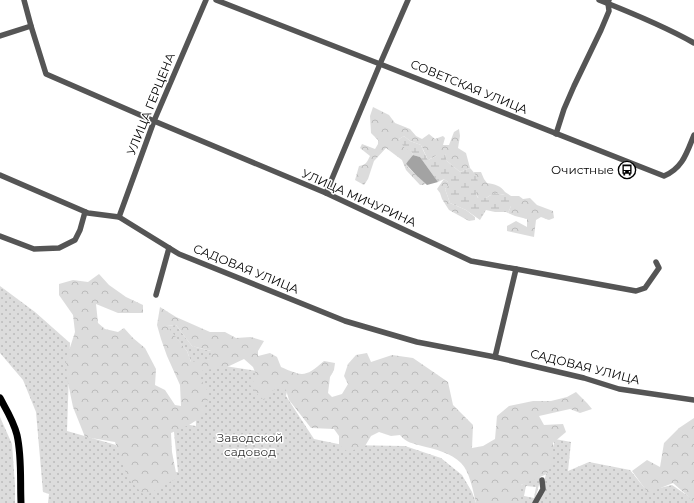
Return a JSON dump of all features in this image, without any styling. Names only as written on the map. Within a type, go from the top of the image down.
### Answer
[{"type":"main road","points":[[0,398],[17,433],[20,453],[21,503]]},
{"type":"street","points":[[0,36],[31,26],[24,0]]},
{"type":"street","name":"УЛИЦА ГЕРЦЕНА","points":[[119,217],[154,121],[206,0]]},
{"type":"street","name":"СОВЕТСКАЯ УЛИЦА","points":[[216,0],[664,176],[672,173],[684,159],[694,134]]},
{"type":"street","points":[[326,193],[408,0]]},
{"type":"street","points":[[599,0],[609,2],[671,31],[694,44]]},
{"type":"street","points":[[556,134],[572,92],[609,11],[609,2]]},
{"type":"street","name":"УЛИЦА МИЧУРИНА","points":[[31,26],[46,74],[326,193],[471,261],[636,291],[645,288],[659,268],[656,262]]},
{"type":"street","name":"САДОВАЯ УЛИЦА","points":[[0,175],[85,212],[119,217],[179,254],[345,321],[417,342],[494,357],[584,378],[619,389],[694,400]]},
{"type":"street","points":[[0,236],[34,250],[59,248],[75,240],[80,230],[85,212]]},
{"type":"street","points":[[156,295],[169,248]]},
{"type":"street","points":[[494,357],[516,269]]},
{"type":"street","points":[[535,503],[543,489],[542,480]]},
{"type":"green space","points":[[373,107],[389,115],[395,123],[410,129],[416,136],[422,139],[429,134],[435,139],[443,136],[445,138],[443,145],[449,145],[454,132],[459,129],[460,136],[458,148],[466,153],[470,168],[460,172],[447,161],[445,154],[428,160],[421,145],[410,141],[404,136],[399,139],[413,155],[406,165],[425,183],[424,185],[420,185],[406,170],[402,160],[386,148],[374,161],[368,179],[364,185],[355,180],[359,166],[366,163],[370,156],[360,148],[362,144],[375,149],[378,144],[378,140],[371,133],[370,116]]},
{"type":"green space","points":[[404,136],[410,141],[421,145],[428,160],[442,151],[445,154],[447,161],[460,172],[470,168],[478,180],[476,194],[478,198],[486,198],[494,193],[505,195],[505,192],[511,196],[511,206],[508,213],[486,210],[480,220],[466,210],[450,203],[445,189],[448,186],[448,182],[444,179],[438,182],[420,157],[413,155],[411,151],[405,149],[399,139]]},
{"type":"green space","points":[[474,172],[481,172],[487,183],[500,187],[505,192],[505,195],[494,193],[486,198],[479,199],[476,194]]},
{"type":"green space","points":[[444,179],[448,182],[448,186],[445,189],[450,203],[466,210],[475,217],[475,220],[469,221],[449,210],[437,189]]},
{"type":"green space","points":[[511,196],[519,196],[523,199],[530,198],[537,205],[553,211],[554,218],[549,220],[541,217],[536,220],[534,237],[507,231],[507,226],[516,221],[527,227],[527,219],[508,213],[511,206]]},
{"type":"green space","points":[[99,274],[109,285],[126,297],[143,305],[143,313],[118,313],[96,304],[98,323],[105,329],[118,332],[124,328],[145,348],[156,369],[155,385],[165,390],[175,405],[181,406],[180,385],[167,356],[157,325],[160,307],[176,317],[210,332],[225,332],[236,338],[251,337],[264,341],[258,351],[258,356],[270,353],[277,357],[281,367],[294,373],[308,373],[324,361],[335,363],[334,370],[330,377],[328,393],[332,397],[342,394],[348,384],[344,376],[348,364],[356,355],[367,353],[371,362],[392,355],[413,358],[448,382],[453,405],[473,425],[472,448],[483,446],[495,439],[497,416],[509,406],[533,401],[551,401],[567,397],[576,392],[592,409],[580,413],[570,409],[539,416],[544,425],[563,424],[566,432],[553,443],[553,460],[547,474],[521,485],[521,502],[519,503],[476,503],[467,471],[461,463],[453,457],[437,450],[405,440],[400,435],[391,436],[379,432],[371,436],[365,446],[348,452],[339,445],[339,436],[334,429],[311,428],[289,400],[286,390],[282,387],[272,391],[264,400],[258,395],[250,385],[257,377],[253,367],[244,359],[225,368],[203,370],[200,378],[207,390],[208,399],[200,418],[171,433],[172,452],[177,478],[145,496],[128,479],[115,442],[85,437],[73,407],[67,378],[66,360],[75,332],[73,315],[59,295],[59,284],[73,280],[88,282]],"holes":[[[176,325],[192,346],[211,351],[210,359],[191,362],[187,351],[167,326]]]},
{"type":"green space","name":"Заводской садовод","points":[[0,286],[35,312],[70,343],[67,431],[116,445],[130,473],[178,472],[173,422],[196,426],[194,362],[191,362],[187,351],[166,326],[176,325],[192,346],[211,351],[211,359],[198,362],[290,376],[286,396],[314,439],[343,445],[405,446],[441,458],[462,475],[472,492],[476,503],[48,503],[49,494],[43,492],[36,412],[23,380],[0,353]]},
{"type":"green space","points":[[0,417],[12,444],[15,503],[0,503]]},
{"type":"green space","points":[[694,418],[694,503],[690,503],[689,497],[673,483],[648,493],[632,471],[647,460],[660,467],[664,443],[679,428]]},
{"type":"green space","points":[[555,439],[571,442],[568,471],[589,462],[630,470],[647,491],[672,485],[694,500],[694,503],[537,503],[545,490],[545,478]]},
{"type":"green space","points":[[540,473],[540,481],[534,503],[515,503],[520,486]],"holes":[[[526,486],[536,487],[534,498],[524,496]]]},
{"type":"shaded area","points":[[413,155],[420,157],[438,182],[427,185],[416,175],[406,164]]},
{"type":"place","name":"Очистные","points":[[627,170]]}]
